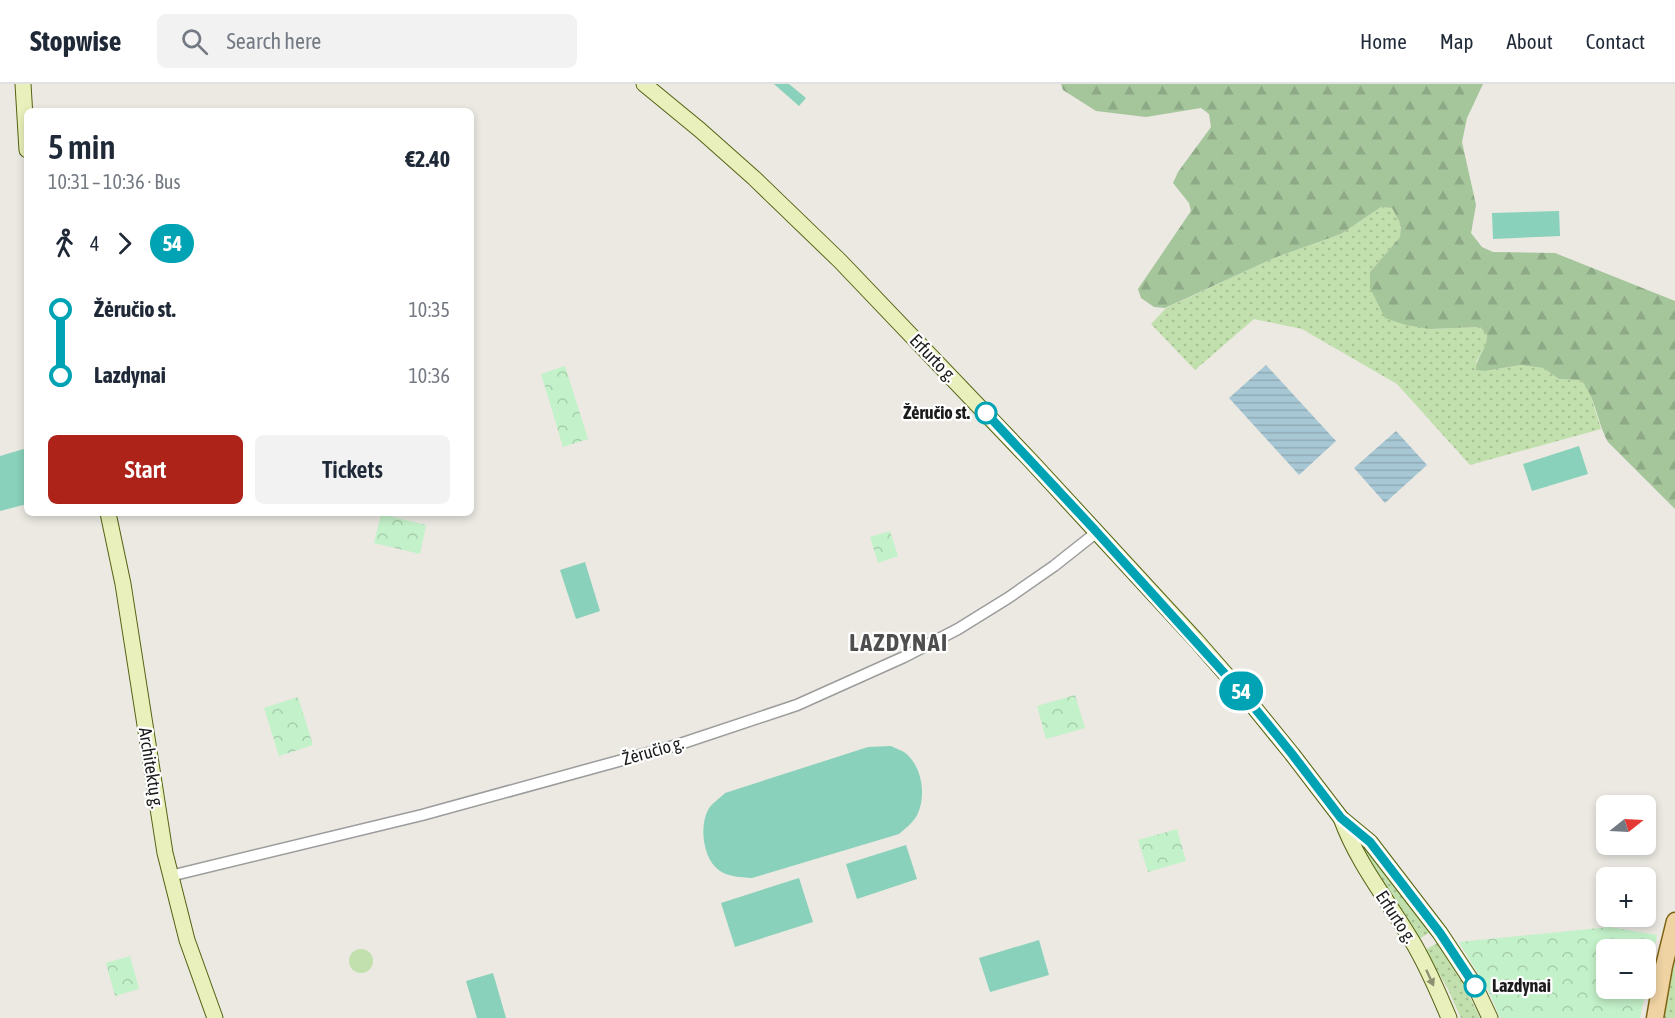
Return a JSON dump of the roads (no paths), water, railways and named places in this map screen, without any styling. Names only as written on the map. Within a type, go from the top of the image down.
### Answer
[{"type":"main road","points":[[1655,1018],[1675,921]]},
{"type":"street","points":[[23,84],[24,108]]},
{"type":"street","name":"Erfurto g.","points":[[644,84],[754,178],[840,261],[1097,532],[1244,695],[1341,818],[1370,842],[1440,933],[1475,986],[1490,1018]]},
{"type":"street","name":"Architektų g.","points":[[109,516],[123,584],[170,876],[187,940],[215,1018]]},
{"type":"street","name":"Žėručio g.","points":[[170,876],[422,815],[677,745],[797,705],[904,657],[958,629],[1054,566],[1097,532]]},
{"type":"street","name":"Erfurto g.","points":[[1341,818],[1348,839],[1416,948],[1449,1018]]},
{"type":"water","points":[[1266,365],[1336,441],[1299,475],[1229,398]]},
{"type":"water","points":[[1396,431],[1427,465],[1385,503],[1354,468]]},
{"type":"place","name":"Žėručio st.","points":[[986,413]]},
{"type":"place","name":"Lazdynai","points":[[1475,986]]},
{"type":"district","name":"LAZDYNAI","points":[[899,643]]}]
